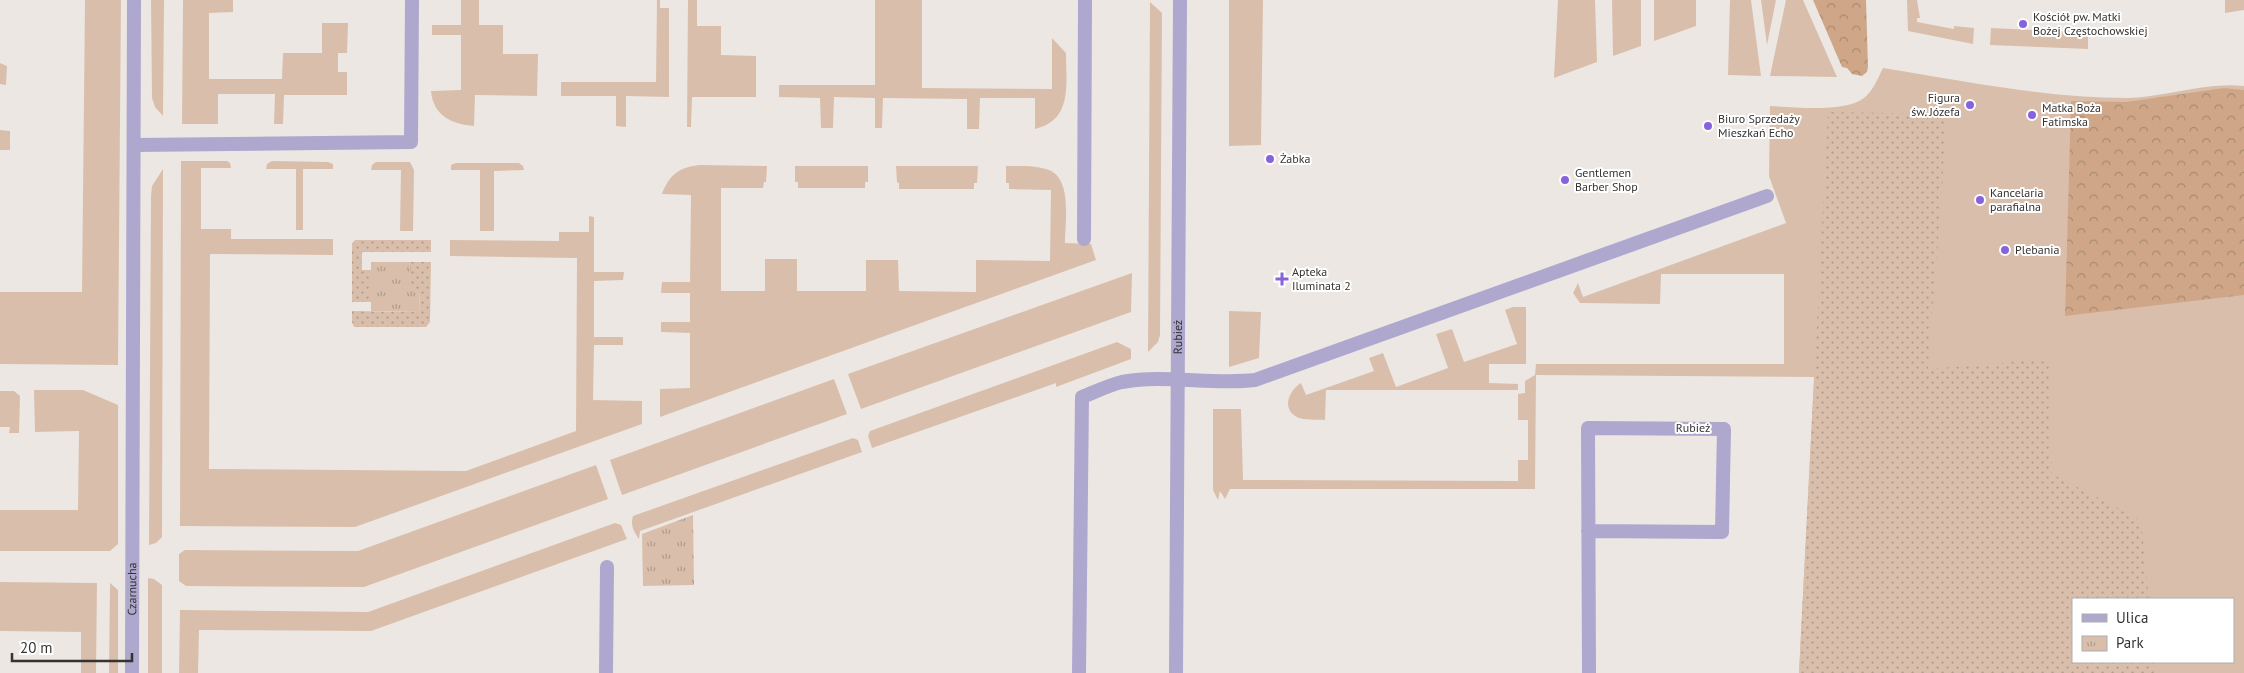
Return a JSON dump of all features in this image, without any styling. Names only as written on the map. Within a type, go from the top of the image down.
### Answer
[{"type":"street","name":"Czarnucha","points":[[132,673],[134,0]]},
{"type":"street","points":[[135,145],[411,142],[412,0]]},
{"type":"street","points":[[1084,238],[1085,0]]},
{"type":"street","name":"Rubież","points":[[1176,673],[1180,0]]},
{"type":"street","points":[[1079,673],[1082,397],[1121,382],[1178,380],[1230,383],[1256,380],[1767,196]]},
{"type":"street","name":"Rubież","points":[[1588,531],[1722,532],[1724,429],[1588,428],[1588,531],[1589,673]]},
{"type":"street","points":[[606,673],[607,567]]},
{"type":"green space","points":[[85,0],[121,0],[118,365],[0,364],[0,292],[82,292]]},
{"type":"green space","points":[[151,0],[164,0],[163,116],[155,107],[152,98]]},
{"type":"green space","points":[[183,0],[233,0],[233,12],[209,13],[209,79],[282,79],[283,53],[322,53],[322,23],[348,23],[347,53],[338,53],[338,72],[347,72],[347,95],[284,95],[283,124],[274,124],[275,94],[218,94],[218,124],[182,124]]},
{"type":"green space","points":[[461,0],[479,0],[479,25],[503,25],[503,54],[538,54],[537,96],[475,95],[474,126],[451,121],[440,113],[435,107],[431,91],[461,90],[461,35],[432,35],[432,25],[461,25]]},
{"type":"green space","points":[[657,0],[660,0],[660,8],[669,8],[669,97],[626,96],[626,127],[616,126],[616,96],[561,96],[561,82],[656,82]]},
{"type":"green space","points":[[688,0],[697,0],[697,26],[721,26],[721,55],[756,56],[756,97],[692,97],[691,127],[687,127]]},
{"type":"green space","points":[[875,0],[922,0],[922,88],[1052,89],[1052,38],[1066,53],[1066,88],[1062,109],[1056,118],[1035,129],[1035,98],[980,98],[979,129],[967,129],[967,99],[883,98],[882,128],[875,128],[875,98],[834,97],[833,128],[821,128],[820,98],[779,97],[779,85],[875,85]]},
{"type":"green space","points":[[1229,0],[1263,0],[1261,145],[1229,146]]},
{"type":"green space","points":[[1558,0],[1595,0],[1597,62],[1554,78]]},
{"type":"green space","points":[[1612,0],[1641,0],[1641,46],[1613,56]]},
{"type":"green space","points":[[1654,0],[1696,0],[1696,26],[1654,41]]},
{"type":"green space","points":[[1730,0],[1751,0],[1761,76],[1728,75]]},
{"type":"green space","points":[[1761,0],[1776,0],[1767,45]]},
{"type":"green space","points":[[1786,0],[1803,0],[1837,77],[1770,76]]},
{"type":"green space","points":[[1813,0],[1866,0],[1868,67],[1867,72],[1862,76],[1852,74],[1847,68],[1842,67]]},
{"type":"green space","points":[[1907,0],[1917,0],[1920,18],[1917,18],[1917,22],[1954,29],[1954,26],[1974,28],[1973,44],[1908,31]]},
{"type":"green space","points":[[2225,0],[2244,0],[2244,10],[2225,13]]},
{"type":"green space","points":[[1150,2],[1162,13],[1160,335],[1158,342],[1148,352]]},
{"type":"green space","points":[[1991,28],[2080,32],[2081,35],[2088,34],[2088,49],[1990,45]]},
{"type":"green space","points":[[0,63],[7,66],[6,85],[0,84]]},
{"type":"green space","points":[[1883,68],[2005,88],[2097,97],[2143,97],[2215,86],[2244,86],[2244,673],[1799,673],[1814,377],[1536,375],[1535,489],[1230,489],[1225,499],[1220,491],[1218,500],[1213,490],[1213,409],[1241,409],[1243,480],[1518,481],[1518,460],[1528,460],[1528,420],[1518,420],[1518,394],[1525,393],[1525,381],[1535,375],[1536,364],[1784,364],[1784,274],[1661,274],[1660,304],[1580,303],[1573,293],[1578,283],[1583,297],[1786,223],[1769,176],[1770,106],[1819,108],[1844,106],[1864,98],[1875,84]]},
{"type":"green space","points":[[2224,88],[2244,90],[2244,295],[2065,316],[2071,101],[2126,102]]},
{"type":"green space","points":[[1828,112],[1945,114],[1928,369],[2049,359],[2052,474],[2141,520],[2149,598],[2072,598],[2072,663],[2155,663],[2156,673],[1799,673]]},
{"type":"green space","points":[[0,130],[10,131],[10,150],[0,150]]},
{"type":"green space","points":[[181,161],[227,161],[230,163],[231,168],[201,168],[201,229],[231,229],[231,239],[333,239],[333,255],[210,254],[209,469],[466,471],[576,431],[577,258],[450,256],[450,240],[559,241],[559,232],[589,232],[589,216],[594,217],[594,272],[624,272],[623,280],[594,281],[594,337],[623,337],[623,345],[594,345],[593,400],[642,401],[642,424],[355,527],[180,526]]},
{"type":"green space","points":[[272,161],[328,162],[333,164],[333,169],[303,169],[303,230],[296,230],[296,169],[266,169],[267,164]]},
{"type":"green space","points":[[376,162],[410,162],[414,170],[413,231],[400,231],[401,170],[371,170],[372,165]]},
{"type":"green space","points":[[456,163],[519,163],[523,166],[524,170],[494,171],[494,231],[480,231],[480,170],[451,170],[451,165]]},
{"type":"green space","points":[[700,165],[767,166],[766,182],[764,182],[763,188],[721,188],[721,291],[765,291],[765,259],[797,259],[797,291],[866,291],[866,260],[898,260],[899,291],[976,292],[976,260],[1050,261],[1051,190],[1009,189],[1009,183],[1006,183],[1006,166],[1036,167],[1055,173],[1060,180],[1066,200],[1065,243],[1091,244],[1096,260],[660,417],[660,389],[690,388],[690,333],[661,332],[661,322],[690,322],[690,293],[661,293],[662,282],[690,282],[691,195],[662,194],[668,182],[676,173],[686,168]]},
{"type":"green space","points":[[795,166],[868,166],[868,182],[865,182],[865,188],[798,188],[798,182],[795,182]]},
{"type":"green space","points":[[896,166],[978,166],[977,183],[974,183],[974,189],[899,189]]},
{"type":"green space","points":[[163,169],[162,537],[156,543],[149,545],[151,196],[152,186]]},
{"type":"green space","points":[[355,240],[431,240],[431,252],[362,252],[362,270],[371,270],[371,302],[352,302],[352,244]]},
{"type":"green space","points":[[371,262],[411,262],[411,292],[420,292],[419,312],[371,311]]},
{"type":"green space","points":[[411,262],[431,262],[430,322],[426,327],[354,327],[352,311],[419,312],[420,293],[411,292]]},
{"type":"green space","points":[[1132,273],[1131,312],[861,409],[848,374]]},
{"type":"green space","points":[[1513,307],[1526,307],[1526,364],[1489,364],[1489,383],[1518,384],[1518,390],[1326,390],[1325,420],[1300,418],[1292,414],[1289,409],[1288,400],[1290,395],[1301,383],[1306,395],[1374,371],[1369,358],[1383,353],[1396,387],[1448,368],[1436,334],[1452,329],[1464,362],[1517,344],[1505,310]]},
{"type":"green space","points":[[1229,311],[1261,312],[1259,358],[1229,367]]},
{"type":"green space","points":[[1117,342],[1131,349],[1131,359],[1056,387],[1056,383],[872,448],[868,436],[870,431]]},
{"type":"green space","points":[[834,379],[847,414],[622,495],[610,460]]},
{"type":"green space","points":[[34,390],[83,390],[118,405],[118,544],[110,551],[0,551],[0,510],[78,510],[79,431],[35,432]]},
{"type":"green space","points":[[0,391],[14,391],[20,396],[19,433],[9,433],[10,427],[0,427]]},
{"type":"green space","points":[[853,438],[858,440],[862,452],[640,531],[639,539],[634,531],[632,525],[633,516]]},
{"type":"green space","points":[[596,465],[608,499],[364,587],[186,586],[179,581],[179,554],[185,550],[358,551]]},
{"type":"green space","points":[[693,515],[694,585],[643,586],[642,534]]},
{"type":"green space","points":[[615,523],[621,525],[627,539],[371,631],[199,630],[198,673],[179,673],[180,610],[368,612]]},
{"type":"green space","points":[[148,578],[154,579],[162,585],[162,673],[148,673]]},
{"type":"green space","points":[[0,582],[97,583],[96,673],[81,673],[81,632],[0,631]]},
{"type":"green space","points":[[110,583],[118,590],[118,673],[109,673]]},
{"type":"place","name":"Kościół pw. Matki Bożej Częstochowskiej","points":[[2023,24]]},
{"type":"place","name":"Figura św. Józefa","points":[[1970,105]]},
{"type":"place","name":"Matka Boża Fatimska","points":[[2032,115]]},
{"type":"place","name":"Biuro Sprzedaży Mieszkań Echo","points":[[1708,126]]},
{"type":"place","name":"Żabka","points":[[1270,159]]},
{"type":"place","name":"Gentlemen Barber Shop","points":[[1565,180]]},
{"type":"place","name":"Kancelaria parafialna","points":[[1980,200]]},
{"type":"place","name":"Plebania","points":[[2005,250]]},
{"type":"place","name":"Apteka Iluminata 2","points":[[1282,279]]}]
